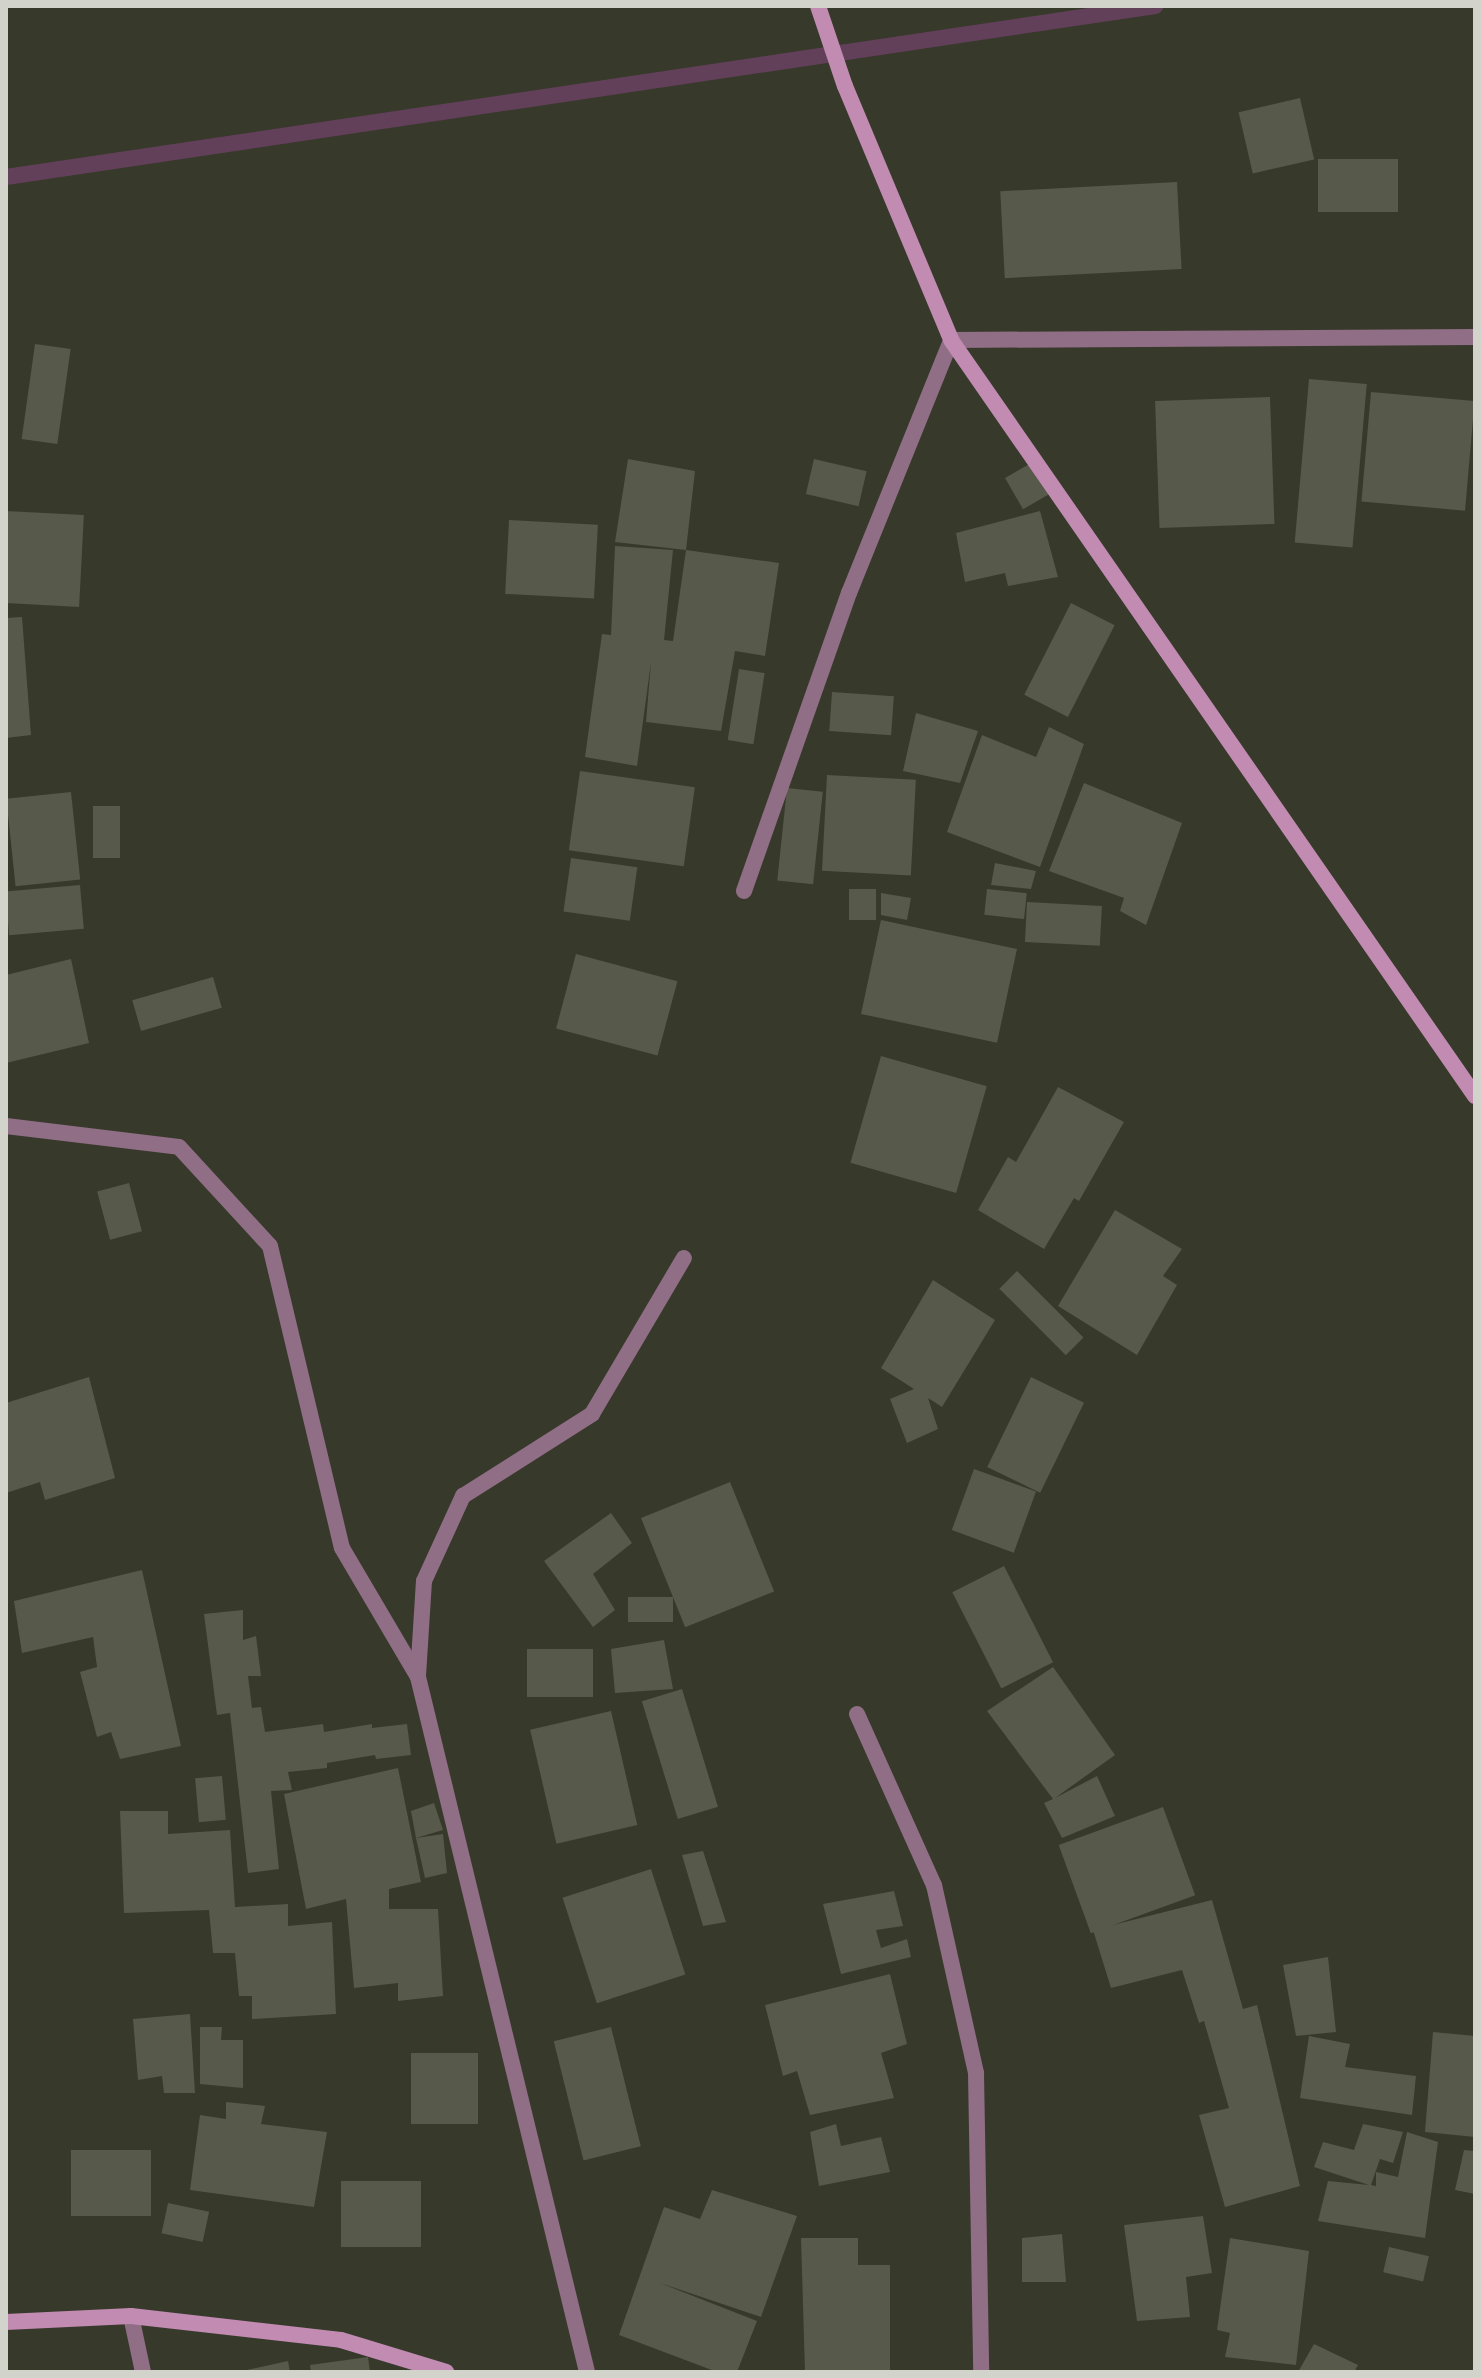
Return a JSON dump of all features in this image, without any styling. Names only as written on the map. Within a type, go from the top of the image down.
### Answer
[{"type":"street","points":[[818,6],[845,86],[951,340],[1475,1096]]},
{"type":"street","points":[[951,340],[1475,337]]},
{"type":"street","points":[[744,891],[849,593],[951,340]]},
{"type":"street","points":[[6,1126],[179,1147],[270,1246],[342,1548],[418,1677],[587,2372]]},
{"type":"street","points":[[418,1677],[424,1581],[463,1496],[592,1414],[684,1258]]},
{"type":"street","points":[[857,1714],[934,1885],[976,2073],[981,2372]]},
{"type":"street","points":[[6,2322],[131,2316],[341,2340],[446,2372]]},
{"type":"street","points":[[131,2316],[143,2372]]},
{"type":"building","points":[[1300,98],[1314,159],[1253,174],[1239,112]]},
{"type":"building","points":[[1318,159],[1398,159],[1398,212],[1318,212]]},
{"type":"building","points":[[1177,182],[1182,269],[1005,278],[1000,191]]},
{"type":"building","points":[[35,344],[71,349],[57,444],[22,439]]},
{"type":"building","points":[[1309,379],[1367,384],[1352,547],[1295,542]]},
{"type":"building","points":[[1371,392],[1475,401],[1465,511],[1361,502]]},
{"type":"building","points":[[1270,397],[1274,524],[1160,528],[1155,401]]},
{"type":"building","points":[[628,459],[695,471],[686,550],[615,542]]},
{"type":"building","points":[[814,459],[867,471],[859,506],[806,494]]},
{"type":"building","points":[[1031,463],[1049,494],[1023,509],[1005,478]]},
{"type":"building","points":[[6,511],[84,515],[79,607],[6,603]]},
{"type":"building","points":[[1040,511],[1058,577],[1008,586],[1005,573],[965,582],[956,533]]},
{"type":"building","points":[[509,520],[598,525],[594,599],[505,594]]},
{"type":"building","points":[[615,546],[673,550],[664,640],[673,641],[686,550],[779,563],[765,656],[735,651],[721,731],[646,722],[651,662],[637,766],[585,757],[602,634],[611,635]]},
{"type":"building","points":[[1071,603],[1115,625],[1068,717],[1024,695]]},
{"type":"building","points":[[22,617],[31,735],[6,738],[6,618]]},
{"type":"building","points":[[739,669],[765,673],[753,744],[728,740]]},
{"type":"building","points":[[832,692],[894,696],[891,735],[829,731]]},
{"type":"building","points":[[916,713],[978,731],[960,783],[903,771]]},
{"type":"building","points":[[1049,727],[1084,744],[1040,867],[947,832],[982,735],[1036,757]]},
{"type":"building","points":[[580,771],[695,787],[684,866],[569,850]]},
{"type":"building","points":[[827,775],[916,780],[911,876],[822,871]]},
{"type":"building","points":[[1084,783],[1182,823],[1146,925],[1120,911],[1124,898],[1049,871]]},
{"type":"building","points":[[787,788],[823,792],[813,884],[777,880]]},
{"type":"building","points":[[71,792],[80,880],[16,886],[6,799]]},
{"type":"building","points":[[93,806],[120,806],[120,858],[93,858]]},
{"type":"building","points":[[571,858],[637,867],[630,921],[563,911]]},
{"type":"building","points":[[995,863],[1036,871],[1031,889],[991,885]]},
{"type":"building","points":[[80,885],[84,929],[9,935],[6,891]]},
{"type":"building","points":[[849,889],[876,889],[876,920],[849,920]]},
{"type":"building","points":[[987,889],[1027,893],[1024,919],[984,915]]},
{"type":"building","points":[[881,893],[911,898],[907,920],[881,915]]},
{"type":"building","points":[[1027,902],[1102,906],[1100,946],[1025,942]]},
{"type":"building","points":[[881,920],[1017,949],[997,1043],[861,1014]]},
{"type":"building","points":[[576,954],[677,981],[657,1056],[556,1028]]},
{"type":"building","points":[[71,959],[89,1043],[6,1063],[6,975]]},
{"type":"building","points":[[213,977],[222,1008],[141,1031],[132,1000]]},
{"type":"building","points":[[881,1056],[987,1086],[956,1193],[850,1163]]},
{"type":"building","points":[[1058,1087],[1124,1122],[1079,1201],[1074,1198],[1044,1249],[978,1210],[1008,1157],[1016,1162]]},
{"type":"building","points":[[129,1183],[142,1231],[110,1240],[97,1192]]},
{"type":"building","points":[[1115,1210],[1182,1249],[1163,1276],[1177,1285],[1137,1355],[1058,1306]]},
{"type":"building","points":[[1017,1271],[1083,1337],[1066,1355],[999,1289]]},
{"type":"building","points":[[933,1280],[995,1320],[942,1407],[928,1398],[938,1429],[907,1443],[890,1399],[914,1389],[881,1368]]},
{"type":"building","points":[[89,1377],[115,1478],[45,1500],[40,1482],[6,1493],[6,1403]]},
{"type":"building","points":[[1031,1377],[1084,1403],[1040,1493],[987,1467]]},
{"type":"building","points":[[974,1469],[1036,1492],[1014,1553],[952,1530]]},
{"type":"building","points":[[730,1482],[774,1591],[685,1627],[641,1518]]},
{"type":"building","points":[[611,1513],[632,1543],[593,1574],[615,1610],[593,1627],[544,1561]]},
{"type":"building","points":[[1004,1566],[1053,1662],[1001,1689],[952,1592]]},
{"type":"building","points":[[142,1570],[181,1746],[120,1759],[111,1732],[97,1737],[80,1672],[97,1667],[93,1637],[22,1653],[14,1601]]},
{"type":"building","points":[[628,1597],[673,1597],[673,1622],[628,1622]]},
{"type":"building","points":[[243,1610],[243,1640],[256,1636],[261,1676],[248,1676],[252,1708],[261,1707],[265,1732],[323,1724],[324,1732],[372,1724],[372,1728],[407,1724],[411,1755],[376,1759],[375,1755],[327,1763],[327,1768],[288,1772],[292,1790],[271,1791],[279,1869],[248,1873],[230,1713],[217,1715],[204,1614]]},
{"type":"building","points":[[664,1640],[673,1689],[615,1693],[611,1649]]},
{"type":"building","points":[[527,1649],[593,1649],[593,1697],[527,1697]]},
{"type":"building","points":[[1053,1667],[1115,1755],[1055,1798],[1097,1776],[1115,1816],[1062,1838],[1044,1803],[1053,1799],[987,1711]]},
{"type":"building","points":[[682,1689],[718,1807],[678,1819],[642,1701]]},
{"type":"building","points":[[611,1711],[637,1825],[556,1844],[530,1730]]},
{"type":"building","points":[[398,1768],[421,1882],[389,1889],[389,1909],[438,1909],[443,1996],[398,2001],[398,1983],[354,1988],[346,1899],[306,1909],[284,1794]]},
{"type":"building","points":[[222,1776],[226,1820],[199,1822],[195,1778]]},
{"type":"building","points":[[434,1803],[443,1830],[416,1838],[411,1811]]},
{"type":"building","points":[[1163,1807],[1195,1895],[1091,1933],[1059,1845]]},
{"type":"building","points":[[120,1811],[168,1811],[168,1834],[230,1830],[235,1907],[288,1904],[288,1926],[332,1922],[336,2014],[252,2019],[252,1996],[239,1996],[235,1953],[213,1953],[209,1910],[124,1913]]},
{"type":"building","points":[[443,1834],[447,1873],[425,1878],[416,1838]]},
{"type":"building","points":[[703,1851],[726,1922],[703,1926],[682,1855]]},
{"type":"building","points":[[651,1869],[685,1975],[597,2003],[563,1898]]},
{"type":"building","points":[[894,1891],[903,1926],[876,1930],[881,1948],[907,1939],[911,1957],[841,1974],[823,1904]]},
{"type":"building","points":[[1212,1900],[1243,2009],[1257,2005],[1300,2186],[1225,2207],[1199,2115],[1229,2108],[1204,2021],[1199,2023],[1182,1970],[1111,1988],[1093,1930]]},
{"type":"building","points":[[1328,1957],[1336,2032],[1296,2036],[1283,1965]]},
{"type":"building","points":[[890,1974],[907,2044],[881,2053],[894,2098],[810,2115],[797,2071],[783,2076],[765,2005]]},
{"type":"building","points":[[190,2014],[195,2093],[164,2093],[162,2076],[138,2080],[133,2019]]},
{"type":"building","points":[[200,2027],[222,2027],[221,2040],[243,2040],[243,2088],[200,2084]]},
{"type":"building","points":[[611,2027],[641,2146],[584,2161],[554,2041]]},
{"type":"building","points":[[1433,2032],[1475,2036],[1475,2137],[1425,2132]]},
{"type":"building","points":[[1309,2036],[1350,2044],[1345,2067],[1416,2076],[1412,2115],[1300,2098]]},
{"type":"building","points":[[411,2053],[478,2053],[478,2124],[411,2124]]},
{"type":"building","points":[[226,2102],[265,2106],[261,2124],[327,2132],[314,2207],[190,2190],[200,2115],[226,2119]]},
{"type":"building","points":[[836,2124],[841,2146],[881,2137],[890,2172],[819,2186],[810,2132]]},
{"type":"building","points":[[1363,2124],[1403,2132],[1393,2163],[1380,2159],[1371,2185],[1376,2186],[1376,2172],[1398,2177],[1407,2132],[1438,2142],[1425,2238],[1318,2221],[1328,2181],[1369,2185],[1314,2167],[1323,2142],[1354,2150]]},
{"type":"building","points":[[71,2150],[151,2150],[151,2216],[71,2216]]},
{"type":"building","points":[[1464,2150],[1475,2151],[1475,2194],[1455,2190]]},
{"type":"building","points":[[341,2181],[421,2181],[421,2247],[341,2247]]},
{"type":"building","points":[[712,2190],[797,2216],[761,2317],[660,2283],[757,2321],[737,2372],[717,2372],[619,2335],[664,2207],[700,2219]]},
{"type":"building","points":[[168,2203],[209,2212],[203,2242],[162,2233]]},
{"type":"building","points":[[1203,2216],[1212,2273],[1186,2277],[1190,2317],[1137,2321],[1124,2225]]},
{"type":"building","points":[[1062,2234],[1066,2282],[1022,2282],[1022,2238]]},
{"type":"building","points":[[801,2238],[858,2238],[858,2265],[890,2265],[890,2372],[805,2372]]},
{"type":"building","points":[[1230,2238],[1309,2251],[1296,2365],[1225,2357],[1230,2333],[1217,2330]]},
{"type":"building","points":[[1389,2247],[1429,2256],[1423,2282],[1383,2272]]},
{"type":"building","points":[[1314,2344],[1358,2365],[1354,2372],[1298,2372]]},
{"type":"building","points":[[368,2357],[370,2372],[311,2372],[310,2365]]},
{"type":"building","points":[[288,2361],[290,2372],[242,2372],[242,2371]]},
{"type":"waterway","points":[[6,177],[1155,6]]}]
